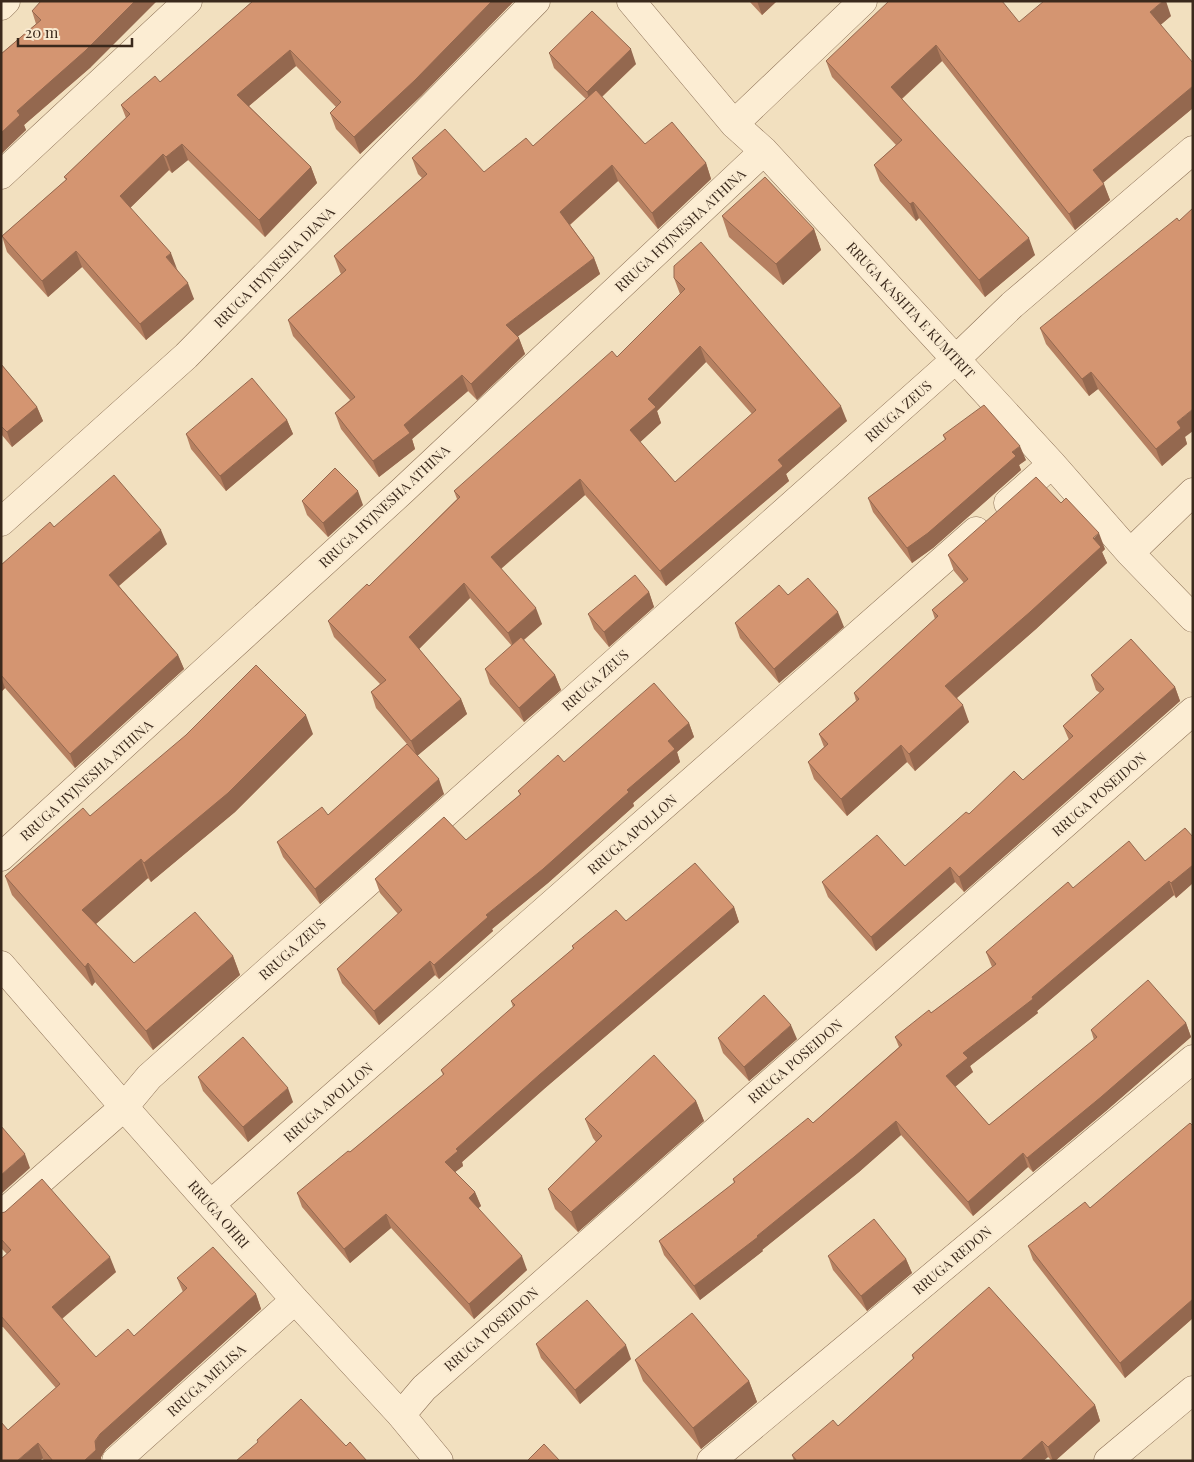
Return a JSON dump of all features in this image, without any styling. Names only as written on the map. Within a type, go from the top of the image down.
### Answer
[{"type":"street","points":[[1,6],[6,1]]},
{"type":"street","points":[[1,175],[188,1]]},
{"type":"street","name":"RRUGA HYJNESHA DIANA","points":[[1,522],[186,356],[536,1]]},
{"type":"street","name":"RRUGA KASHTA E KUMTRIT","points":[[632,1],[734,124],[764,151],[1052,464],[1130,553],[1193,618]]},
{"type":"street","points":[[734,124],[863,1]]},
{"type":"street","name":"RRUGA ZEUS","points":[[1,1214],[124,1107],[149,1076],[956,359],[1012,304],[1193,150]]},
{"type":"street","name":"RRUGA HYJNESHA ATHINA","points":[[1,857],[401,492],[764,151]]},
{"type":"street","name":"RRUGA APOLLON","points":[[211,1204],[1052,464]]},
{"type":"street","points":[[1130,553],[1193,492]]},
{"type":"street","name":"RRUGA POSEIDON","points":[[401,1415],[424,1388],[1193,711]]},
{"type":"street","name":"RRUGA OHRI","points":[[1,965],[295,1300],[401,1415],[439,1461]]},
{"type":"street","name":"RRUGA REDON","points":[[711,1461],[1193,1059]]},
{"type":"street","name":"RRUGA MELISA","points":[[116,1461],[295,1300]]},
{"type":"street","points":[[1108,1461],[1193,1390]]},
{"type":"building","points":[[41,1],[135,1],[85,51],[17,111],[20,115],[1,133],[1,54],[41,20],[32,11]]},
{"type":"building","points":[[253,1],[492,1],[415,80],[354,137],[330,113],[341,102],[290,50],[237,95],[311,167],[259,220],[182,144],[166,157],[163,154],[120,196],[171,253],[166,257],[188,283],[140,324],[76,251],[42,281],[2,236],[67,179],[64,177],[130,114],[121,105],[155,76],[160,82]]},
{"type":"building","points":[[889,1],[1002,1],[1019,22],[1044,1],[1163,1],[1150,12],[1193,63],[1193,86],[1093,170],[1104,184],[1069,214],[936,45],[891,87],[1029,238],[979,280],[913,202],[910,204],[874,165],[902,140],[826,61]]},
{"type":"building","points":[[592,11],[631,49],[587,92],[549,53]]},
{"type":"building","points":[[596,90],[645,144],[672,122],[706,163],[652,213],[612,165],[560,212],[594,258],[506,325],[519,338],[471,384],[462,375],[404,425],[410,433],[373,461],[335,413],[355,397],[288,320],[346,270],[334,256],[427,174],[412,158],[445,129],[484,172],[526,138],[533,146]]},
{"type":"building","points":[[765,177],[814,229],[776,264],[722,216]]},
{"type":"building","points":[[1193,208],[1193,409],[1177,422],[1181,428],[1156,449],[1091,372],[1082,379],[1040,328],[1177,218],[1179,221]]},
{"type":"building","points":[[701,242],[841,406],[778,460],[783,466],[660,571],[580,479],[491,557],[536,608],[508,633],[464,583],[409,637],[461,699],[411,741],[371,692],[386,680],[328,621],[367,584],[369,586],[460,497],[454,491],[612,351],[617,357],[685,289],[674,278],[674,266]],"holes":[[[700,346],[756,410],[675,482],[630,430],[656,407],[648,399]]]},
{"type":"building","points":[[1,364],[37,407],[7,432],[1,426]]},
{"type":"building","points":[[252,378],[287,420],[220,476],[186,434]]},
{"type":"building","points":[[984,405],[1020,446],[1012,452],[1016,456],[928,533],[907,548],[868,498],[946,439],[943,435]]},
{"type":"building","points":[[335,468],[358,491],[323,523],[302,501]]},
{"type":"building","points":[[114,475],[161,530],[109,575],[178,655],[70,754],[1,675],[1,565],[50,522],[54,527]]},
{"type":"building","points":[[1036,477],[1061,503],[1066,498],[1099,533],[1093,538],[1101,547],[945,686],[963,705],[909,754],[901,745],[841,799],[808,762],[828,744],[819,734],[859,699],[854,693],[938,616],[932,610],[968,579],[948,555]]},
{"type":"building","points":[[635,575],[649,592],[604,632],[588,614]]},
{"type":"building","points":[[808,578],[838,612],[774,669],[735,623],[779,585],[788,595]]},
{"type":"building","points":[[521,637],[555,675],[519,708],[485,669]]},
{"type":"building","points":[[1131,639],[1175,687],[959,877],[950,867],[871,937],[822,882],[877,835],[905,866],[966,812],[969,814],[1014,771],[1023,780],[1073,736],[1063,726],[1104,689],[1091,675]]},
{"type":"building","points":[[256,665],[306,715],[228,793],[144,863],[141,859],[82,910],[134,963],[195,912],[233,956],[146,1031],[88,963],[85,967],[5,876],[83,808],[90,816],[186,735]]},
{"type":"building","points":[[654,683],[689,723],[668,741],[675,749],[627,790],[629,792],[543,869],[486,915],[488,917],[434,965],[430,961],[374,1011],[337,969],[402,910],[375,879],[444,817],[466,840],[521,794],[518,791],[558,755],[564,762]]},
{"type":"building","points":[[407,744],[439,779],[315,889],[277,842],[322,807],[328,815]]},
{"type":"building","points":[[1185,828],[1193,837],[1193,865],[1171,883],[1169,881],[1032,997],[1033,999],[963,1053],[968,1058],[946,1076],[989,1125],[1097,1037],[1091,1030],[1148,980],[1186,1023],[1027,1158],[1023,1153],[968,1202],[896,1121],[758,1237],[694,1286],[659,1241],[735,1182],[733,1179],[808,1118],[813,1123],[902,1045],[895,1037],[929,1010],[931,1013],[996,964],[986,952],[1068,882],[1073,888],[1129,841],[1145,861]]},
{"type":"building","points":[[695,863],[734,907],[539,1075],[456,1149],[458,1151],[445,1162],[475,1192],[469,1198],[522,1256],[469,1304],[386,1214],[344,1249],[297,1193],[444,1074],[441,1070],[515,1005],[511,1001],[574,948],[572,946],[616,910],[626,921]]},
{"type":"building","points":[[764,995],[791,1025],[744,1067],[718,1038]]},
{"type":"building","points":[[243,1037],[288,1088],[243,1127],[198,1077]]},
{"type":"building","points":[[654,1055],[696,1101],[571,1212],[548,1189],[602,1136],[585,1119]]},
{"type":"building","points":[[1190,1123],[1193,1126],[1193,1299],[1120,1363],[1028,1246],[1085,1202],[1090,1208]]},
{"type":"building","points":[[1,1126],[25,1154],[1,1175]]},
{"type":"building","points":[[42,1179],[110,1257],[52,1307],[96,1357],[128,1329],[134,1336],[187,1288],[177,1278],[213,1247],[256,1294],[100,1434],[95,1441],[96,1450],[84,1461],[53,1461],[38,1443],[17,1461],[1,1461],[1,1422],[8,1430],[60,1384],[1,1316],[1,1259],[11,1250],[1,1239],[1,1213],[5,1212]]},
{"type":"building","points":[[874,1219],[906,1259],[861,1296],[828,1256]]},
{"type":"building","points":[[989,1287],[1095,1405],[1048,1447],[1042,1441],[1020,1461],[797,1461],[792,1455],[833,1420],[838,1426],[914,1358],[912,1355]]},
{"type":"building","points":[[587,1300],[626,1345],[575,1390],[536,1344]]},
{"type":"building","points":[[692,1313],[749,1381],[693,1428],[635,1360]]},
{"type":"building","points":[[301,1399],[346,1446],[350,1442],[367,1461],[236,1461]]},
{"type":"building","points":[[544,1444],[560,1461],[527,1461]]}]
